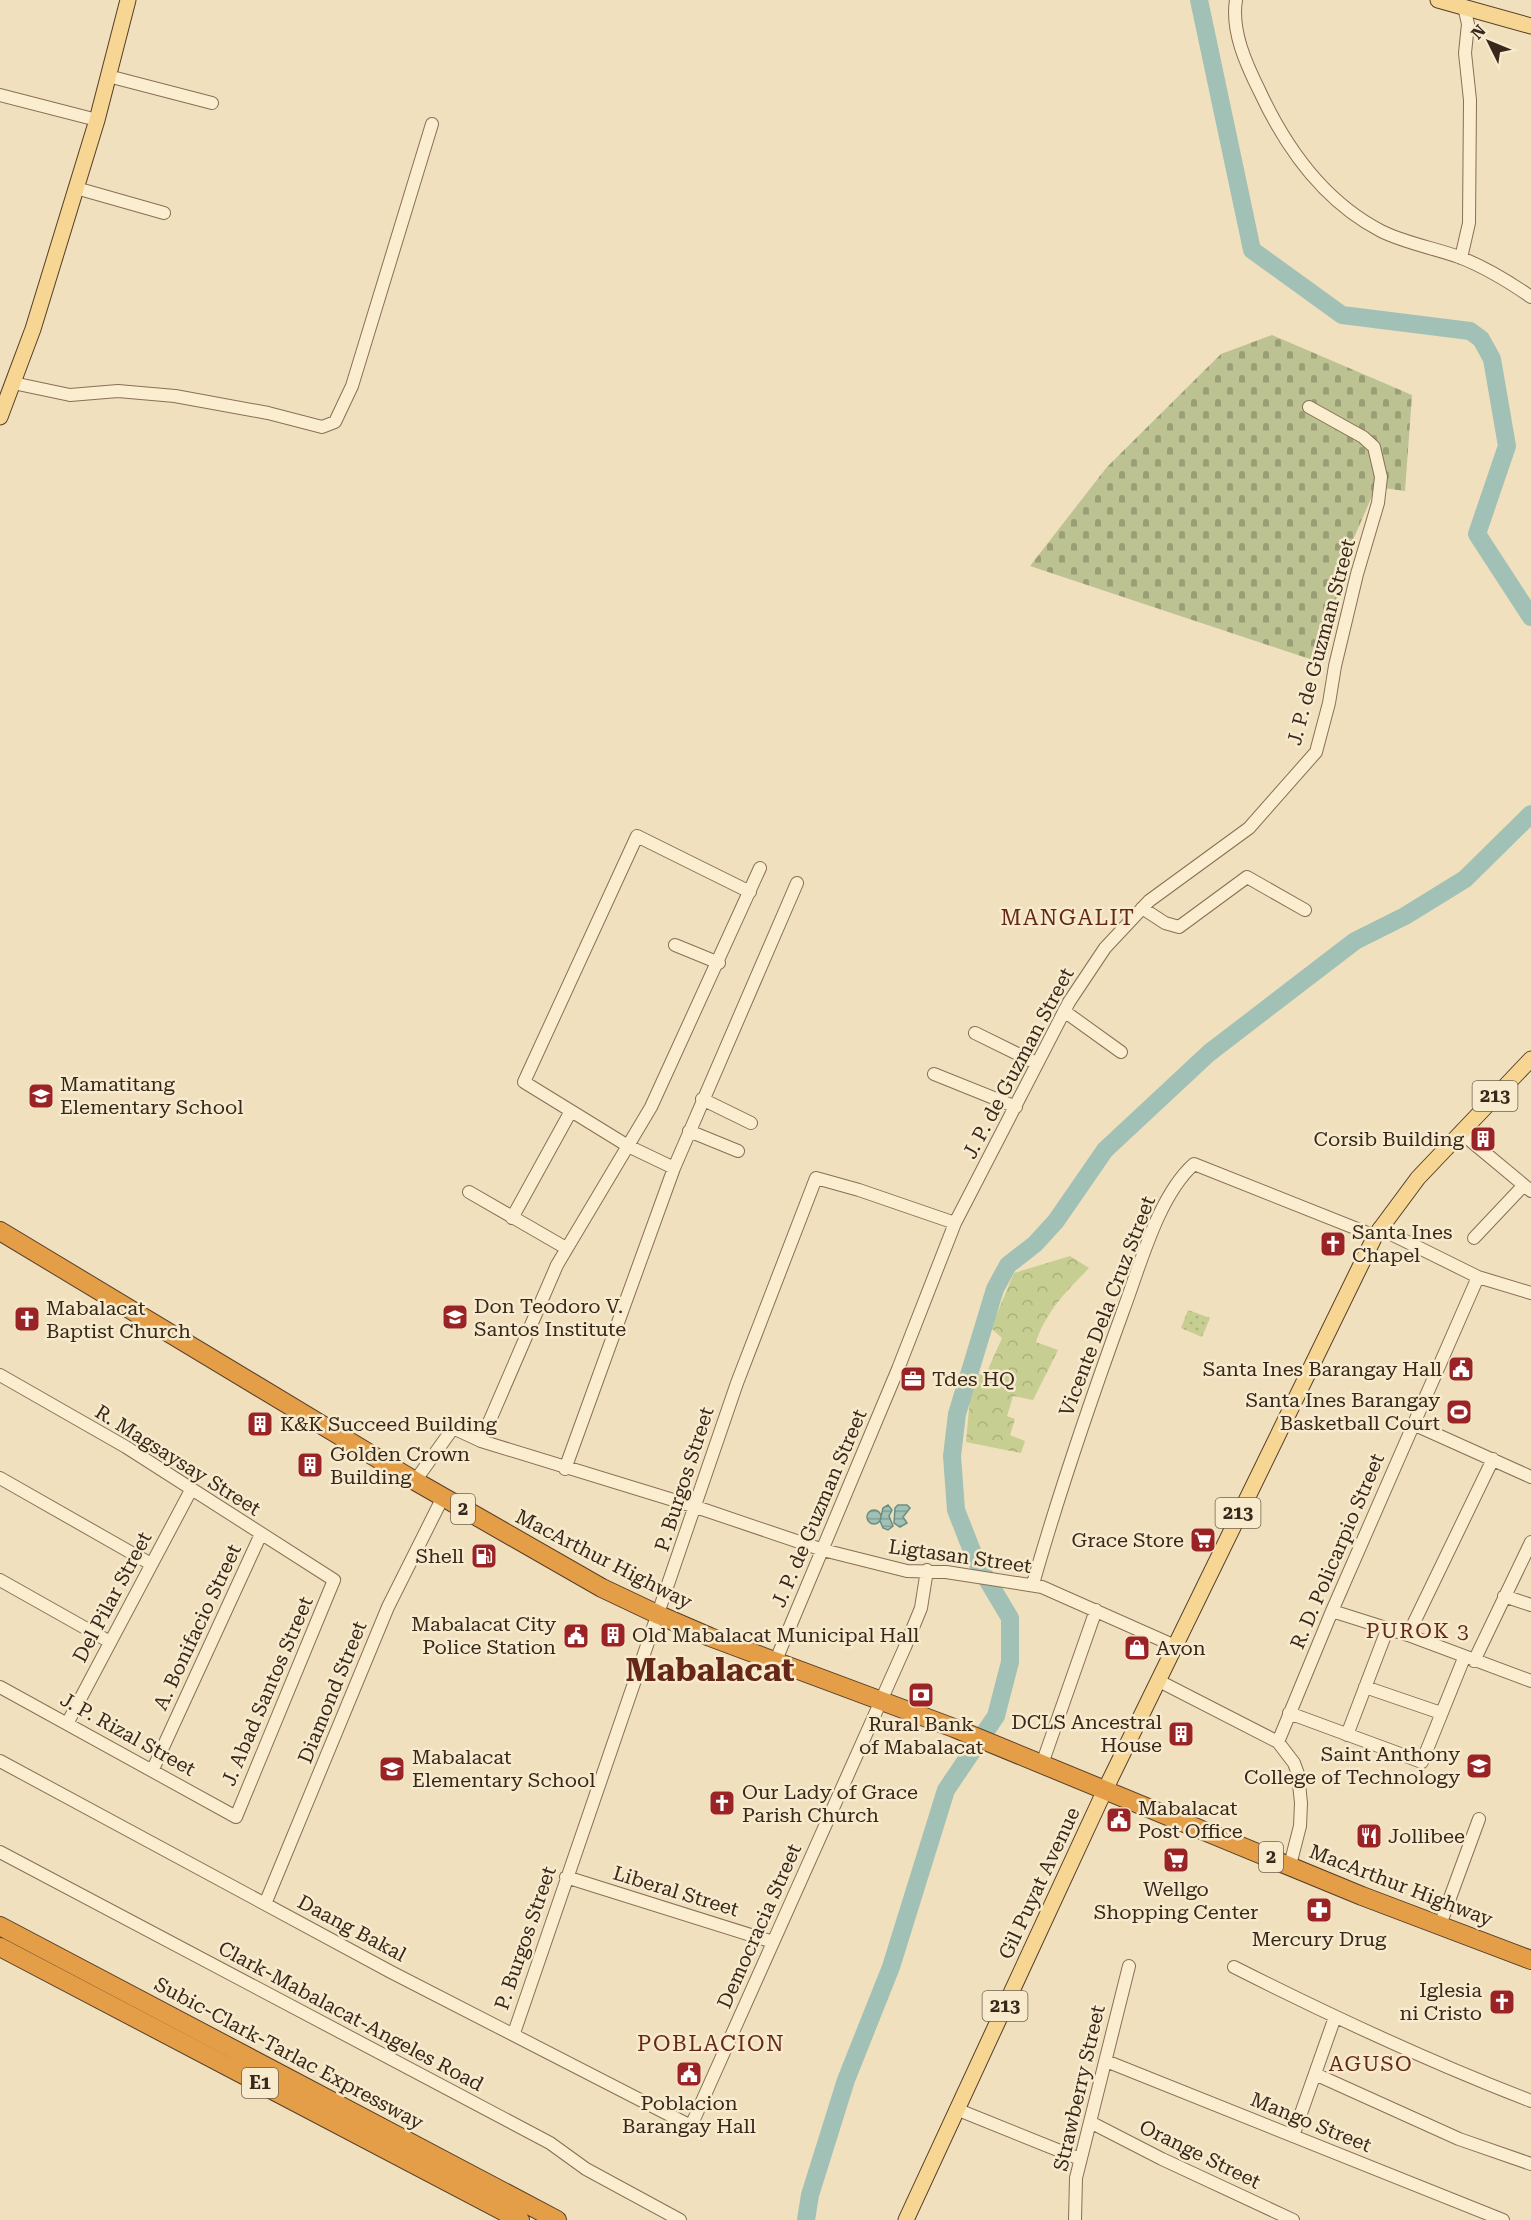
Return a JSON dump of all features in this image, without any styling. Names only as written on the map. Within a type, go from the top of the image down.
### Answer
[{"type":"highway","name":"MacArthur Highway","points":[[0,1231],[415,1481],[602,1588],[658,1615],[710,1637],[954,1728],[1104,1792],[1531,1960]]},
{"type":"highway","name":"Subic-Clark-Tarlac Expressway","points":[[0,1926],[557,2220]]},
{"type":"highway","name":"Subic-Clark-Tarlac Expressway","points":[[0,1947],[520,2220]]},
{"type":"main road","points":[[0,417],[33,329],[97,120],[128,0]]},
{"type":"main road","points":[[1438,0],[1459,3],[1531,26]]},
{"type":"main road","name":"213","points":[[1104,1792],[1377,1232],[1418,1178],[1531,1059]]},
{"type":"main road","name":"Gil Puyat Avenue","points":[[906,2220],[1104,1792]]},
{"type":"street","points":[[1236,0],[1236,27],[1246,64],[1266,106],[1299,159],[1329,194],[1382,232],[1485,268],[1531,297]]},
{"type":"street","points":[[1459,3],[1468,24],[1465,53],[1470,100],[1469,223],[1461,258]]},
{"type":"street","points":[[108,76],[212,103]]},
{"type":"street","points":[[0,95],[97,120]]},
{"type":"street","points":[[13,383],[70,395],[118,391],[175,396],[268,413],[322,427],[335,422],[352,386],[432,124]]},
{"type":"street","points":[[76,188],[164,213]]},
{"type":"street","name":"J. P. de Guzman Street","points":[[776,1660],[955,1223],[1064,1011],[1105,948],[1142,908],[1249,828],[1310,761],[1320,741],[1357,574],[1378,503],[1381,477],[1374,447],[1363,436],[1309,407]]},
{"type":"street","points":[[674,1168],[628,1146],[524,1082],[636,836],[750,892]]},
{"type":"street","points":[[481,1441],[566,1248],[651,1107],[719,963],[760,868]]},
{"type":"street","points":[[1142,908],[1165,923],[1179,927],[1247,877],[1305,910]]},
{"type":"street","points":[[565,1468],[674,1168],[702,1099],[727,1049],[798,883]]},
{"type":"street","points":[[675,945],[719,963]]},
{"type":"street","points":[[1064,1011],[1121,1052]]},
{"type":"street","points":[[975,1033],[1036,1063]]},
{"type":"street","points":[[934,1074],[1016,1107]]},
{"type":"street","points":[[702,1099],[751,1123]]},
{"type":"street","points":[[512,1218],[571,1111]]},
{"type":"street","points":[[689,1131],[738,1151]]},
{"type":"street","points":[[1460,1132],[1527,1189],[1474,1238]]},
{"type":"street","name":"Vicente Dela Cruz Street","points":[[1033,1584],[1070,1460],[1131,1289],[1163,1207],[1185,1172],[1194,1164],[1377,1232]]},
{"type":"street","name":"P. Burgos Street","points":[[514,2032],[737,1383],[816,1178],[859,1190],[955,1223]]},
{"type":"street","points":[[469,1192],[566,1248]]},
{"type":"street","points":[[1377,1232],[1478,1277],[1531,1293]]},
{"type":"street","name":"R. D. Policarpio Street","points":[[1278,1742],[1288,1713],[1478,1277]]},
{"type":"street","name":"R. Magsaysay Street","points":[[0,1376],[126,1447],[334,1580]]},
{"type":"street","points":[[1413,1424],[1531,1477]]},
{"type":"street","name":"Ligtasan Street","points":[[415,1481],[451,1431],[455,1430],[481,1441],[696,1507],[823,1550],[907,1571],[927,1570],[1033,1584],[1175,1646]]},
{"type":"street","points":[[1408,1635],[1493,1459]]},
{"type":"street","points":[[0,1478],[152,1564]]},
{"type":"street","name":"Del Pilar Street","points":[[68,1722],[191,1490]]},
{"type":"street","name":"Diamond Street","points":[[265,1904],[388,1607],[443,1497]]},
{"type":"street","name":"A. Bonifacio Street","points":[[153,1769],[261,1534]]},
{"type":"street","points":[[1288,1713],[1422,1762],[1441,1713],[1531,1542]]},
{"type":"street","name":"Democracia Street","points":[[687,2126],[694,2123],[881,1701],[921,1608],[927,1570]]},
{"type":"street","points":[[0,1580],[110,1642]]},
{"type":"street","name":"J. Abad Santos Street","points":[[236,1816],[334,1580]]},
{"type":"street","points":[[1504,1596],[1531,1605]]},
{"type":"street","points":[[1042,1764],[1096,1610]]},
{"type":"street","points":[[1332,1611],[1408,1635],[1469,1660],[1531,1681]]},
{"type":"street","points":[[1347,1734],[1387,1630]]},
{"type":"street","points":[[1159,1681],[1278,1742],[1294,1763],[1298,1774],[1300,1827],[1290,1865]]},
{"type":"street","name":"J. P. Rizal Street","points":[[0,1687],[68,1722],[236,1816]]},
{"type":"street","points":[[1365,1687],[1441,1713]]},
{"type":"street","name":"Daang Bakal","points":[[0,1761],[391,1972],[514,2032],[687,2126]]},
{"type":"street","points":[[1440,1925],[1479,1819]]},
{"type":"street","name":"Clark-Mabalacat-Angeles Road","points":[[0,1852],[550,2143],[586,2169],[680,2220]]},
{"type":"street","name":"Liberal Street","points":[[566,1877],[773,1942]]},
{"type":"street","name":"Strawberry Street","points":[[1075,2220],[1076,2178],[1080,2159],[1129,1966]]},
{"type":"street","points":[[1234,1967],[1335,2017],[1472,2078],[1531,2101]]},
{"type":"street","points":[[1293,2136],[1335,2017]]},
{"type":"street","name":"Mango Street","points":[[1106,2061],[1503,2220]]},
{"type":"street","points":[[1315,2074],[1459,2139],[1531,2164]]},
{"type":"street","points":[[956,2109],[1080,2159]]},
{"type":"street","name":"Orange Street","points":[[1090,2122],[1162,2159],[1293,2220]]},
{"type":"green space","points":[[1272,335],[1412,395],[1405,491],[1376,487],[1346,556],[1322,663],[1030,566],[1107,467],[1221,354]]},
{"type":"green space","points":[[1070,1256],[1089,1268],[1051,1311],[1036,1342],[1058,1350],[1033,1400],[1013,1396],[1007,1416],[1015,1419],[1010,1435],[1025,1441],[1021,1453],[966,1442],[972,1375],[986,1374],[1002,1338],[991,1328],[1014,1273]]},
{"type":"green space","points":[[1188,1310],[1210,1318],[1202,1337],[1181,1328]]},
{"type":"water","points":[[888,1505],[892,1510],[889,1516],[893,1526],[888,1530],[883,1528],[880,1521],[883,1508]]},
{"type":"water","points":[[898,1505],[907,1505],[910,1508],[903,1517],[907,1523],[900,1527],[894,1523],[895,1508]]},
{"type":"water","points":[[874,1510],[879,1512],[881,1517],[879,1522],[874,1524],[869,1522],[867,1517],[869,1512]]},
{"type":"waterway","points":[[1199,0],[1252,250],[1342,315],[1470,331],[1481,339],[1492,359],[1507,446],[1477,534],[1531,617]]},
{"type":"waterway","points":[[806,2220],[810,2195],[846,2080],[891,1967],[946,1790],[996,1716],[1010,1662],[1010,1618],[976,1561],[956,1510],[952,1456],[957,1414],[995,1289],[1008,1265],[1035,1244],[1056,1221],[1105,1150],[1209,1053],[1355,941],[1405,916],[1465,879],[1531,814]]},
{"type":"place","name":"Mamatitang Elementary School","points":[[41,1096]]},
{"type":"place","name":"Corsib Building","points":[[1483,1139]]},
{"type":"place","name":"Santa Ines Chapel","points":[[1333,1244]]},
{"type":"place","name":"Don Teodoro V. Santos Institute","points":[[455,1317]]},
{"type":"place","name":"Mabalacat Baptist Church","points":[[27,1319]]},
{"type":"place","name":"Santa Ines Barangay Hall","points":[[1461,1369]]},
{"type":"place","name":"Tdes HQ","points":[[913,1379]]},
{"type":"place","name":"Santa Ines Barangay Basketball Court","points":[[1459,1412]]},
{"type":"place","name":"K&K Succeed Building","points":[[260,1424]]},
{"type":"place","name":"Golden Crown Building","points":[[310,1465]]},
{"type":"place","name":"Grace Store","points":[[1203,1540]]},
{"type":"place","name":"Shell","points":[[484,1556]]},
{"type":"place","name":"Old Mabalacat Municipal Hall","points":[[613,1635]]},
{"type":"place","name":"Mabalacat City Police Station","points":[[576,1636]]},
{"type":"place","name":"Avon","points":[[1137,1648]]},
{"type":"place","name":"Rural Bank of Mabalacat","points":[[921,1695]]},
{"type":"place","name":"DCLS Ancestral House","points":[[1181,1734]]},
{"type":"place","name":"Saint Anthony College of Technology","points":[[1479,1766]]},
{"type":"place","name":"Mabalacat Elementary School","points":[[392,1769]]},
{"type":"place","name":"Our Lady of Grace Parish Church","points":[[722,1803]]},
{"type":"place","name":"Mabalacat Post Office","points":[[1119,1820]]},
{"type":"place","name":"Jollibee","points":[[1369,1836]]},
{"type":"place","name":"Wellgo Shopping Center","points":[[1176,1860]]},
{"type":"place","name":"Mercury Drug","points":[[1319,1910]]},
{"type":"place","name":"Iglesia ni Cristo","points":[[1502,2002]]},
{"type":"place","name":"Poblacion Barangay Hall","points":[[689,2074]]},
{"type":"district","name":"MANGALIT","points":[[1068,917]]},
{"type":"district","name":"PUROK 3","points":[[1418,1631]]},
{"type":"district","name":"Mabalacat","points":[[710,1670]]},
{"type":"district","name":"POBLACION","points":[[711,2043]]},
{"type":"district","name":"AGUSO","points":[[1371,2064]]}]
